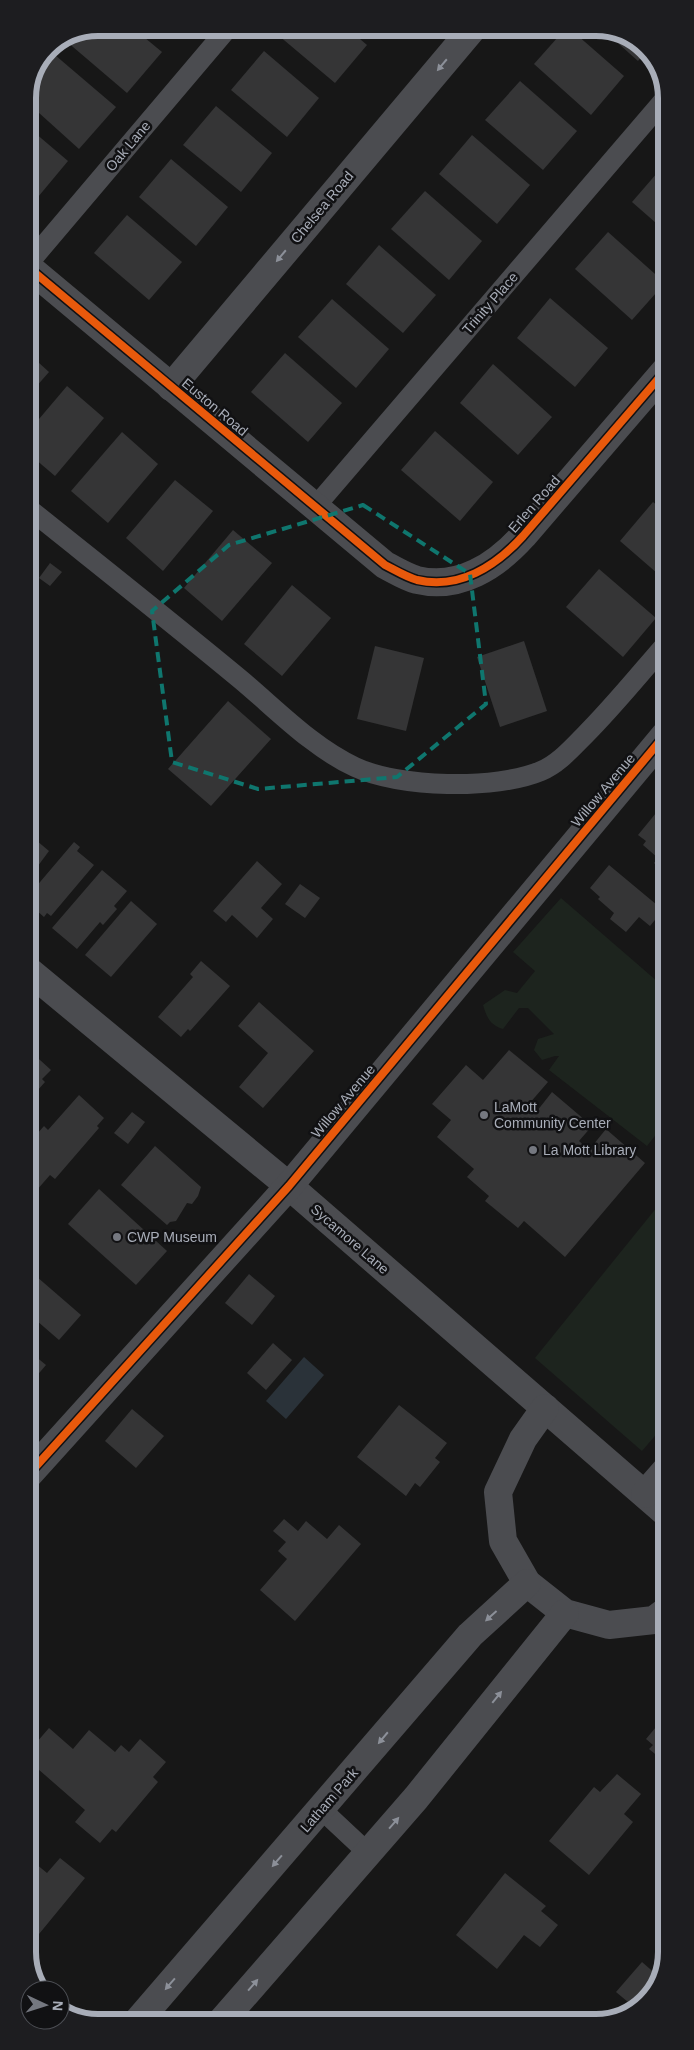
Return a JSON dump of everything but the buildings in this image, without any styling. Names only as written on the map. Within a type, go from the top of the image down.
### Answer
[{"type":"street","name":"Chelsea Road","points":[[171,387],[466,36]]},
{"type":"street","name":"Euston Road","points":[[36,275],[385,565]]},
{"type":"street","name":"Erlen Road","points":[[385,565],[416,580],[449,581],[481,571],[502,558],[658,378]]},
{"type":"street","name":"Willow Avenue","points":[[36,1466],[288,1186],[658,743]]},
{"type":"street","name":"Sycamore Lane","points":[[36,977],[288,1186],[658,1506]]},
{"type":"street","points":[[545,1408],[523,1438],[498,1492],[503,1541],[527,1584],[566,1614],[609,1625],[654,1620],[658,1617]]},
{"type":"street","points":[[645,1494],[658,1479]]},
{"type":"street","name":"Latham Park","points":[[144,2014],[470,1635],[527,1584]]},
{"type":"street","points":[[228,2014],[416,1798],[566,1614]]},
{"type":"lane","name":"Oak Lane","points":[[36,255],[221,36]]},
{"type":"lane","name":"Trinity Place","points":[[315,507],[658,107]]},
{"type":"lane","points":[[36,514],[311,740],[356,768],[391,779],[438,785],[517,778],[542,771],[563,757],[611,709],[658,653]]},
{"type":"lane","points":[[322,1809],[368,1853]]},
{"type":"highlighted area","points":[[363,505],[470,574],[486,704],[397,777],[258,789],[172,762],[152,611],[229,545]]},
{"type":"shaded area","points":[[561,898],[658,982],[658,1132],[647,1146],[549,1070],[559,1056],[542,1060],[534,1050],[538,1039],[554,1034],[528,1008],[519,1008],[503,1029],[492,1023],[483,1005],[505,990],[517,993],[535,971],[513,952]]},
{"type":"shaded area","points":[[658,1206],[658,1432],[642,1451],[535,1358]]},
{"type":"shaded area","points":[[304,1357],[324,1375],[286,1419],[266,1401]]},
{"type":"cycle path","points":[[36,274],[385,565],[417,580],[447,582],[462,578],[476,573],[501,557],[523,536],[658,379]]},
{"type":"cycle path","points":[[36,1466],[289,1186],[658,743]]},
{"type":"place","name":"LaMott Community Center","points":[[484,1115]]},
{"type":"place","name":"La Mott Library","points":[[533,1150]]},
{"type":"place","name":"CWP Museum","points":[[117,1237]]}]
